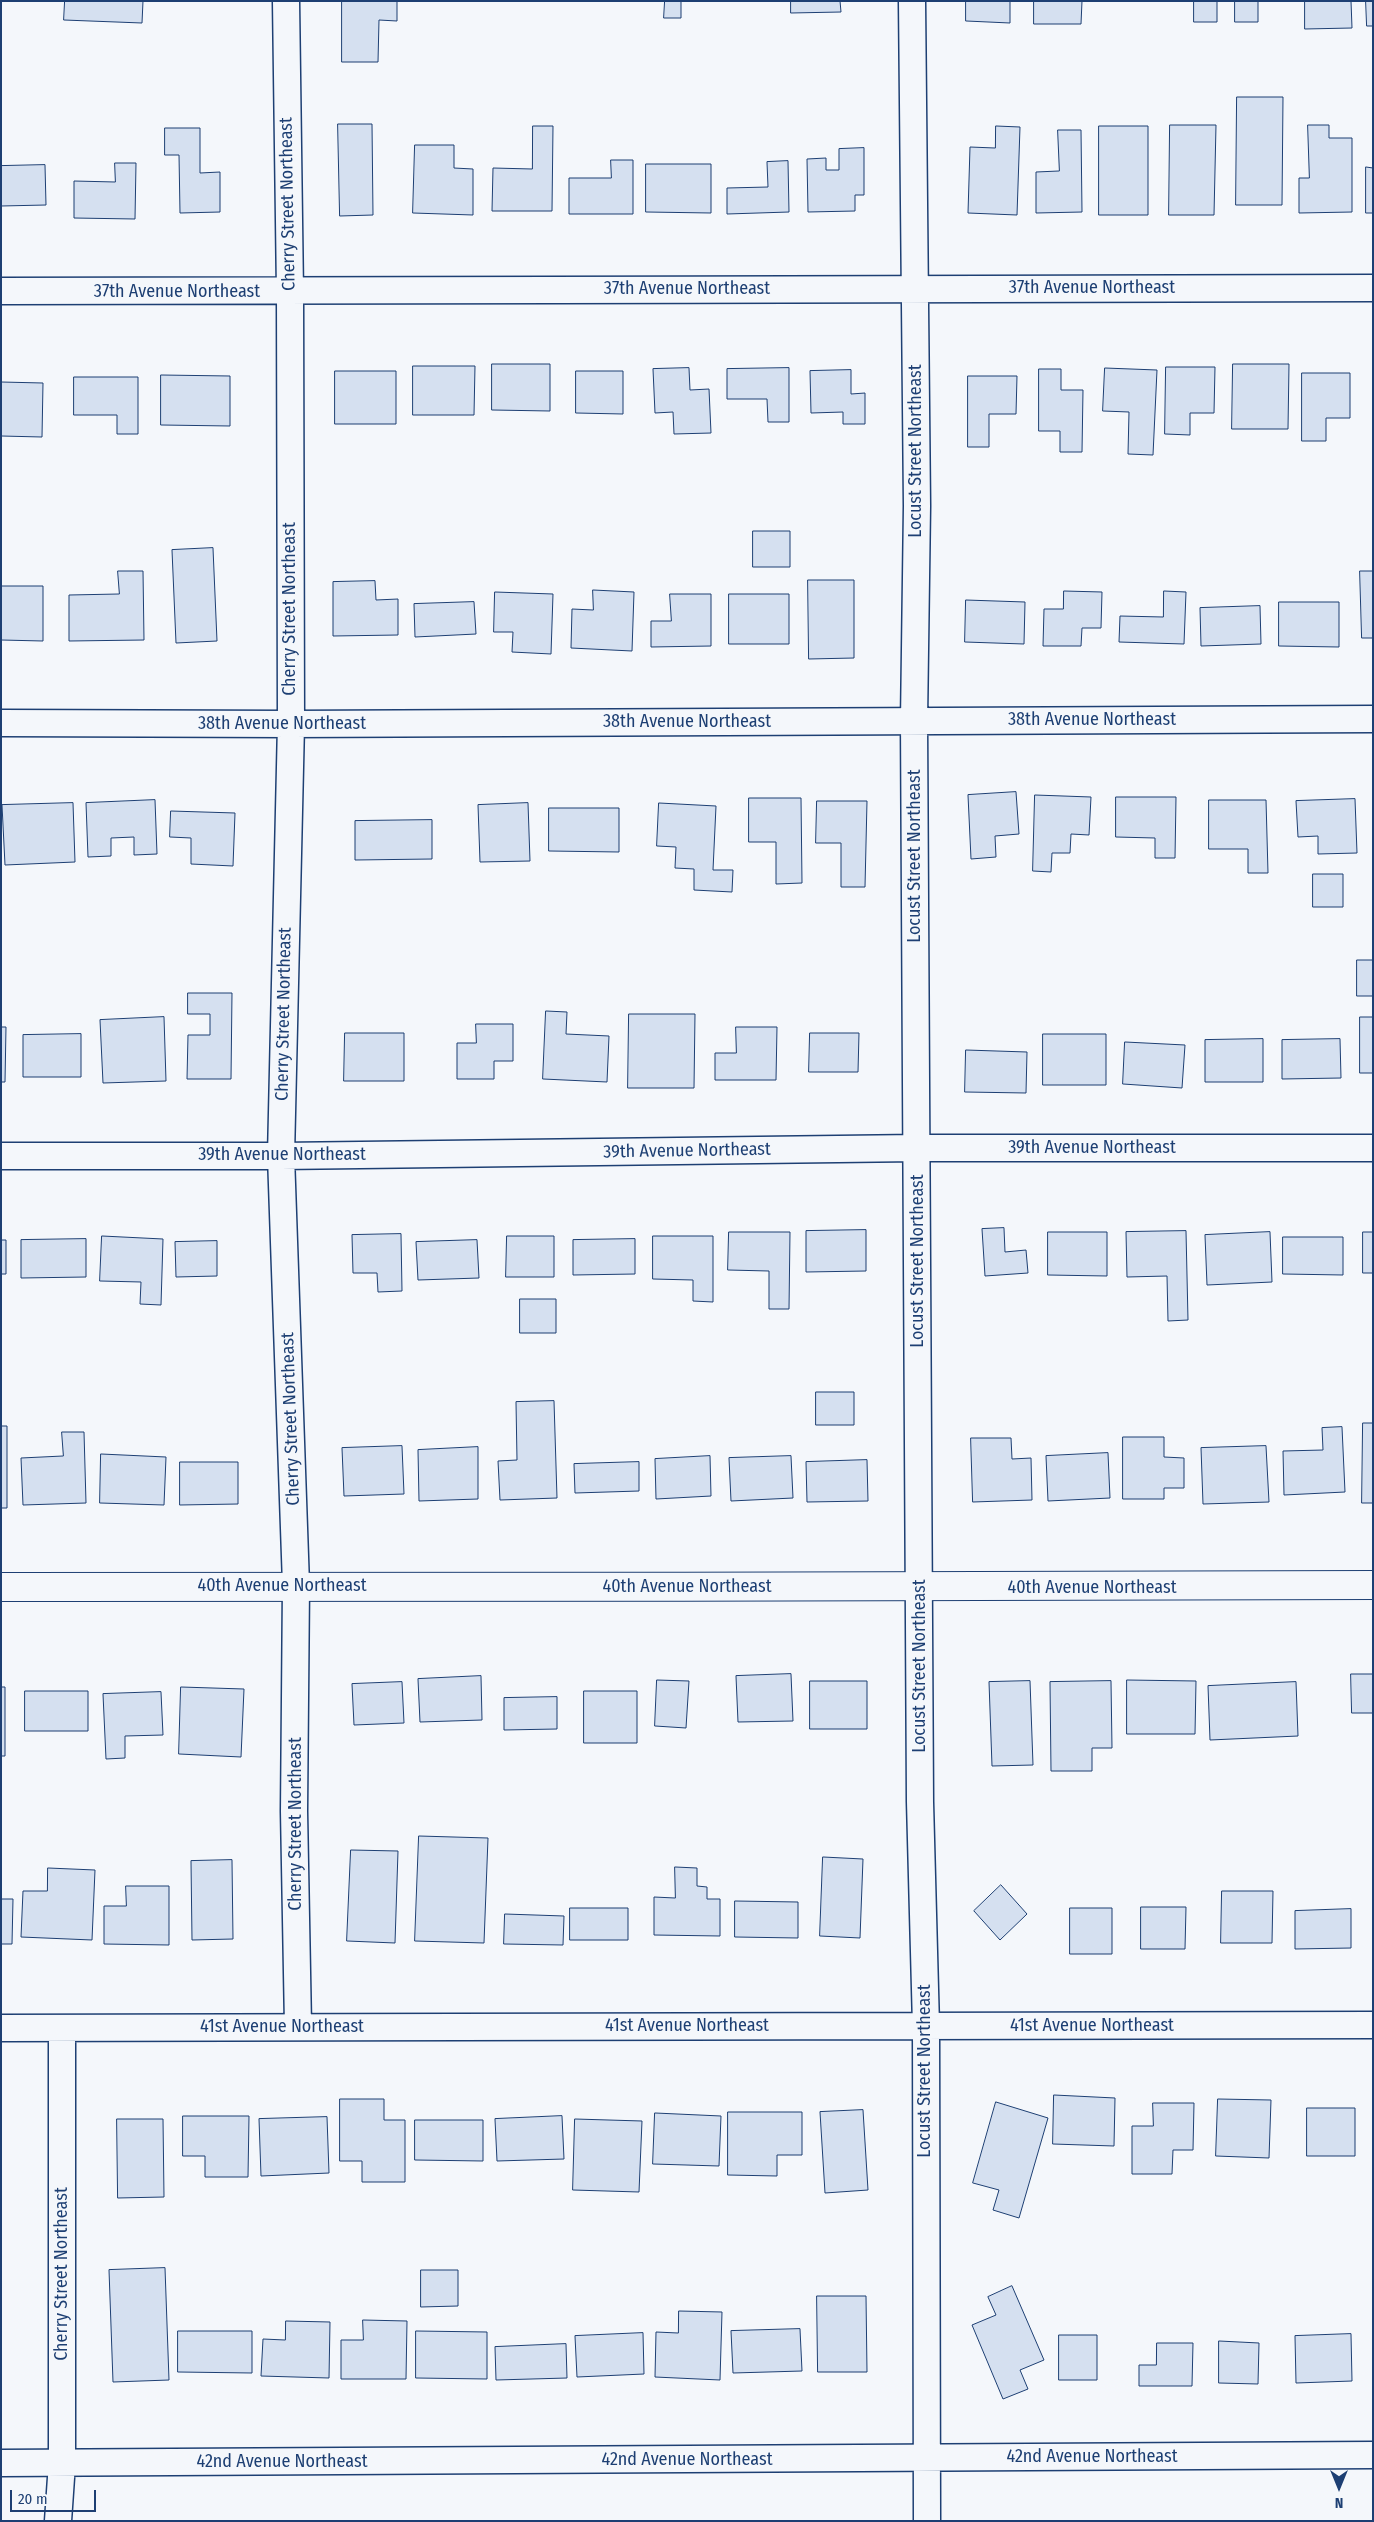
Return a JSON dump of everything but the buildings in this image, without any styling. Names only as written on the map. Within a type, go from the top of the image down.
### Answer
[{"type":"street","name":"Cherry Street Northeast","points":[[286,1],[290,293],[290,724],[281,1156],[296,1585],[294,1811],[298,2026]]},
{"type":"street","name":"Locust Street Northeast","points":[[912,1],[917,506],[914,721],[920,1802],[926,2026],[927,2521]]},
{"type":"street","name":"37th Avenue Northeast","points":[[1,291],[290,293],[916,287],[1373,288]]},
{"type":"street","name":"38th Avenue Northeast","points":[[1,723],[290,724],[1373,719]]},
{"type":"street","name":"39th Avenue Northeast","points":[[1,1156],[281,1156],[917,1148],[1373,1148]]},
{"type":"street","name":"40th Avenue Northeast","points":[[1,1587],[296,1585],[919,1588],[1373,1585]]},
{"type":"street","name":"41st Avenue Northeast","points":[[1,2028],[1373,2025]]},
{"type":"street","name":"Cherry Street Northeast","points":[[58,2521],[62,2463],[62,2028]]},
{"type":"street","name":"42nd Avenue Northeast","points":[[1,2463],[1373,2455]]}]
